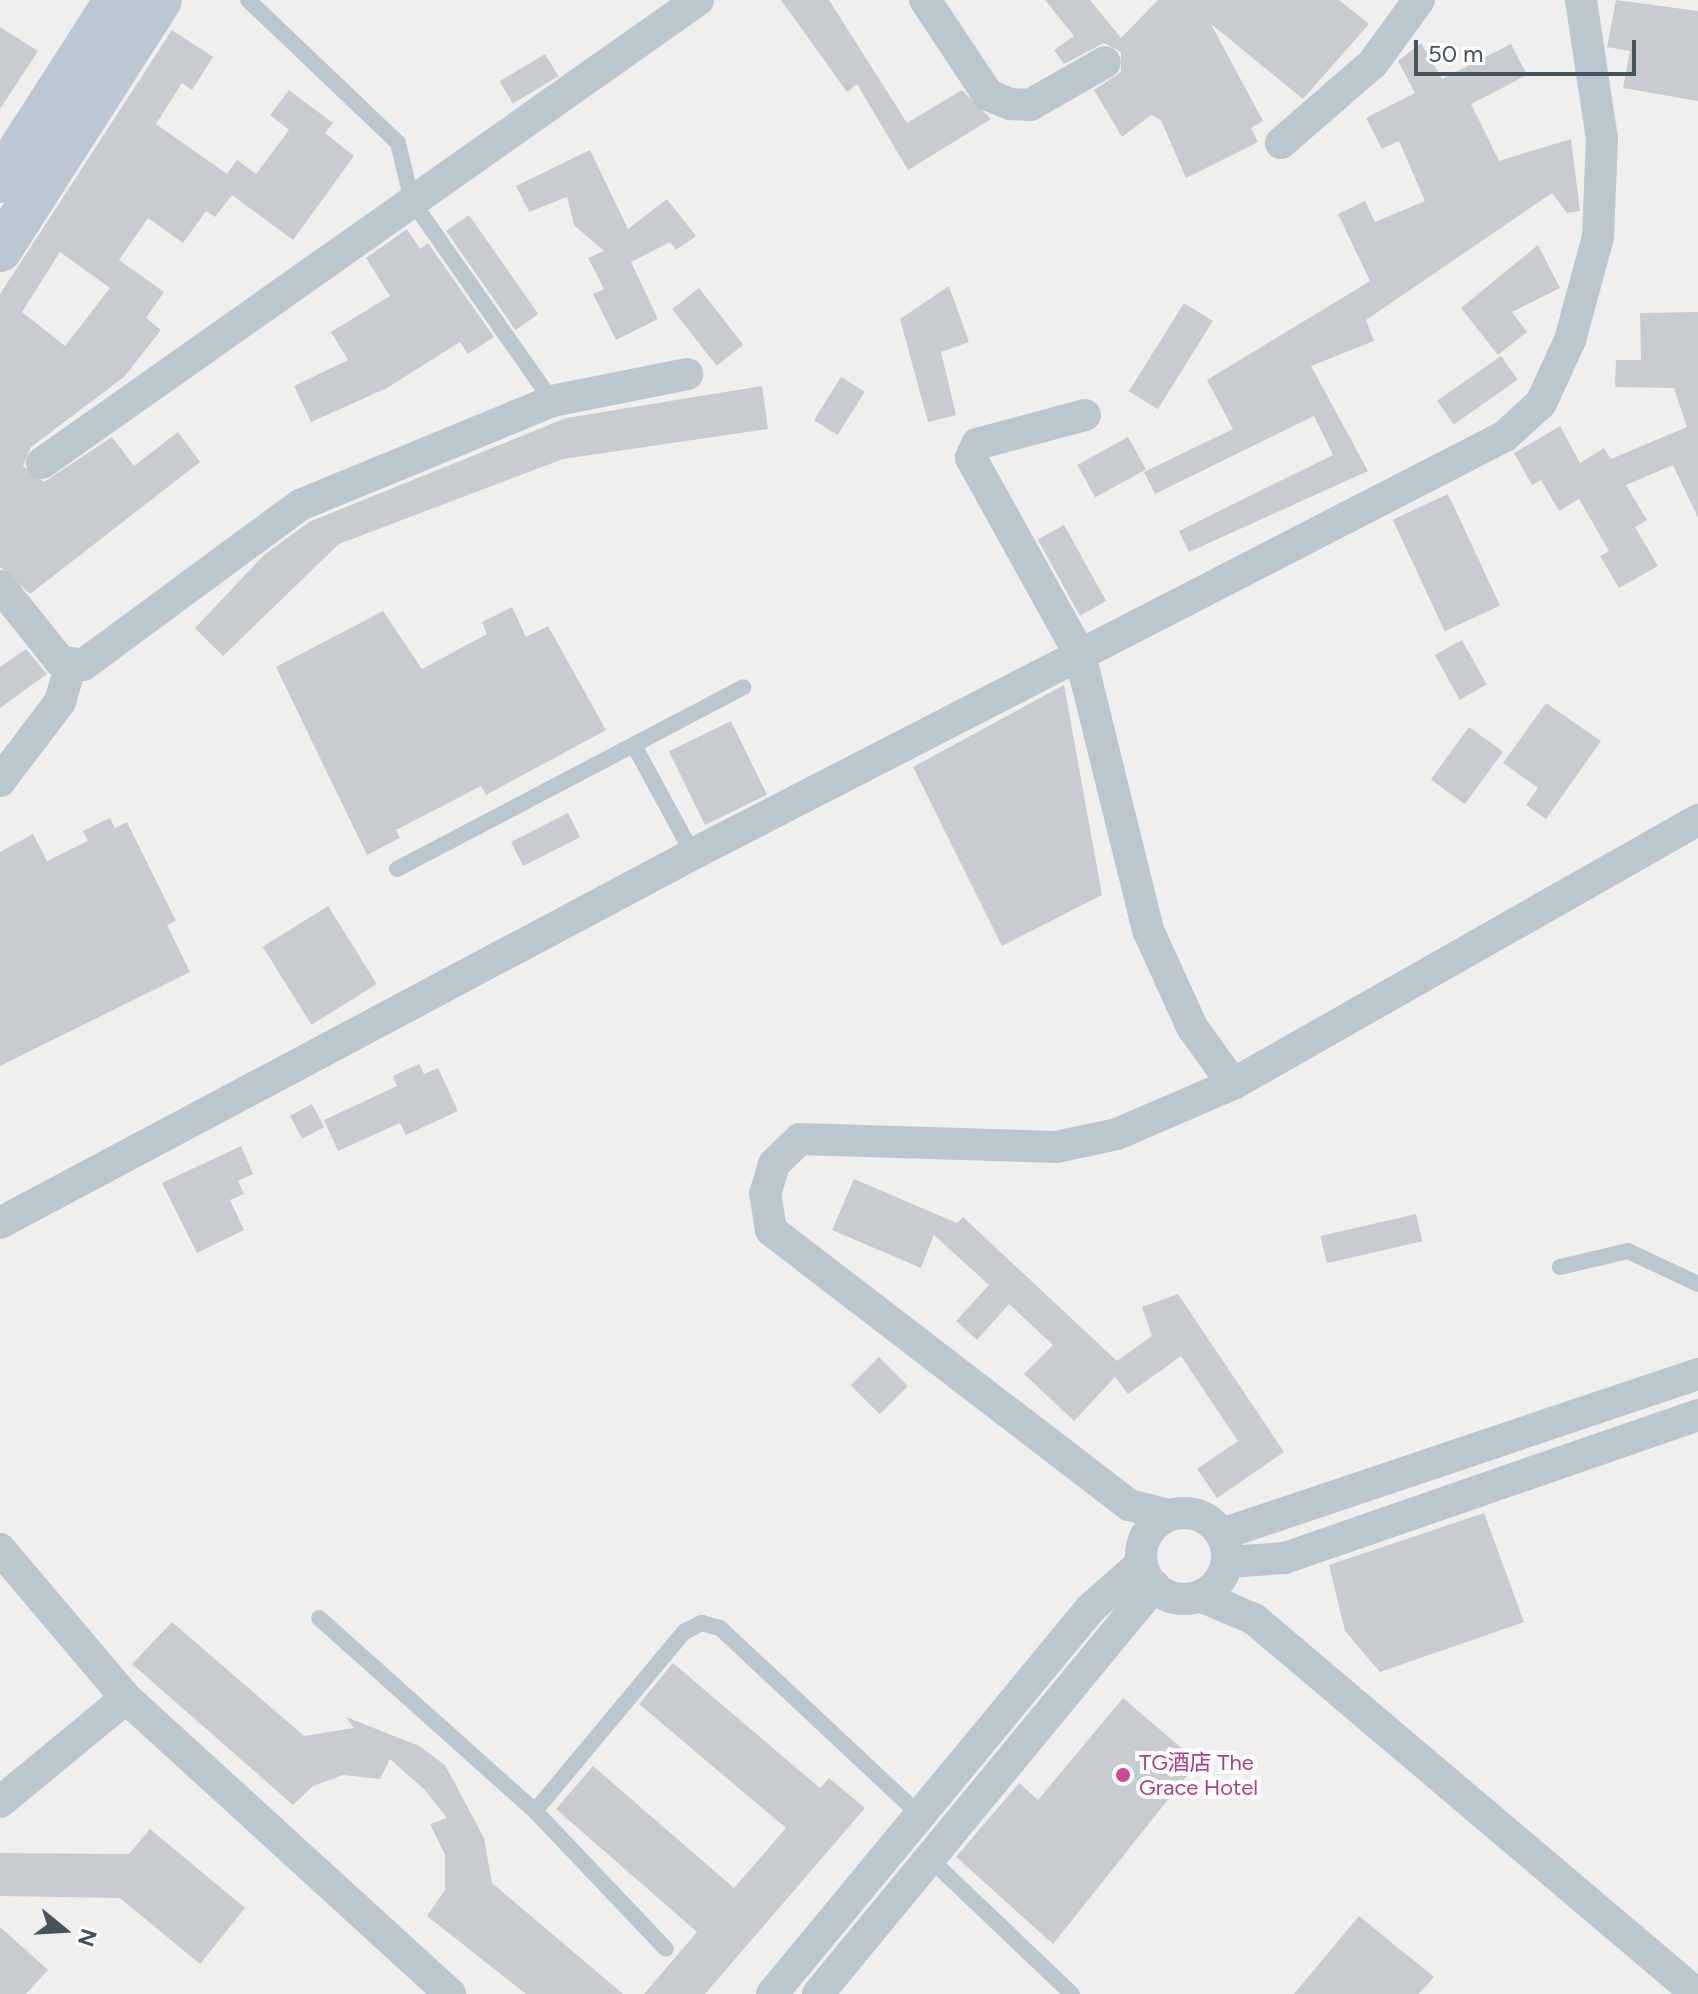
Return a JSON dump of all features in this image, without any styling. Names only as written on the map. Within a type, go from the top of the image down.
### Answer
[{"type":"main road","points":[[0,181],[116,0]]},
{"type":"main road","points":[[0,250],[160,0]]},
{"type":"street","points":[[42,463],[698,0]]},
{"type":"street","points":[[925,0],[988,95],[1010,104],[1030,105],[1105,62]]},
{"type":"street","points":[[1281,143],[1373,63],[1419,0]]},
{"type":"street","points":[[0,1223],[693,854],[1505,436],[1541,403],[1570,340],[1598,237],[1602,139],[1581,0]]},
{"type":"street","points":[[70,666],[83,665],[300,505],[552,401],[687,374]]},
{"type":"street","points":[[1085,415],[977,444],[971,458],[1080,655],[1148,930],[1192,1027],[1233,1084]]},
{"type":"street","points":[[0,586],[70,666]]},
{"type":"street","points":[[0,781],[60,702],[70,666]]},
{"type":"street","points":[[1254,1619],[1225,1555],[1193,1513],[1169,1515],[1129,1505],[771,1230],[765,1194],[774,1164],[800,1139],[1056,1147],[1117,1134],[1233,1084],[1698,820]]},
{"type":"street","points":[[1200,1596],[1225,1555],[1457,1458],[1698,1374]]},
{"type":"street","points":[[1225,1555],[1285,1558],[1698,1415]]},
{"type":"street","points":[[1457,1458],[1470,1494]]},
{"type":"street","points":[[1129,1505],[1147,1563],[1175,1598],[1200,1596],[1254,1619],[1697,1994]]},
{"type":"street","points":[[818,1994],[927,1856],[1147,1563],[1169,1515]]},
{"type":"street","points":[[0,1549],[126,1698],[450,1994]]},
{"type":"street","points":[[772,1994],[923,1819],[1091,1608],[1147,1563]]},
{"type":"street","points":[[0,1802],[126,1698]]},
{"type":"lane","points":[[248,0],[387,128],[405,160],[412,201],[552,401]]},
{"type":"lane","points":[[397,869],[636,749],[743,687]]},
{"type":"lane","points":[[636,749],[693,854]]},
{"type":"lane","points":[[1560,1267],[1628,1251],[1698,1284]]},
{"type":"lane","points":[[319,1618],[535,1811],[666,1949]]},
{"type":"lane","points":[[535,1811],[684,1632],[702,1623],[720,1628],[923,1819]]},
{"type":"lane","points":[[927,1856],[1072,1994]]},
{"type":"building","points":[[781,0],[829,0],[907,123],[962,90],[991,119],[908,170],[857,84],[847,92]]},
{"type":"building","points":[[1045,0],[1090,0],[1121,38],[1158,0],[1339,0],[1369,24],[1303,99],[1211,24],[1263,121],[1251,128],[1258,142],[1186,178],[1161,120],[1151,115],[1122,137],[1094,90],[1121,72],[1121,52],[1104,43],[1064,64],[1054,50],[1074,36]]},
{"type":"building","points":[[1616,0],[1698,11],[1698,101],[1623,88],[1630,51],[1607,47]]},
{"type":"building","points":[[0,27],[38,51],[0,109]]},
{"type":"building","points":[[172,30],[213,57],[192,90],[182,83],[156,124],[227,174],[237,160],[256,174],[289,130],[270,115],[289,90],[333,123],[325,133],[354,156],[293,240],[232,195],[215,217],[206,211],[183,243],[148,218],[119,260],[164,292],[146,318],[161,330],[124,377],[31,447],[23,466],[44,482],[112,437],[134,466],[178,432],[200,462],[30,594],[0,567],[0,294]],"holes":[[[60,252],[110,288],[65,346],[22,312]]]},
{"type":"building","points":[[1421,43],[1442,79],[1511,44],[1527,75],[1471,104],[1499,161],[1571,139],[1580,211],[1567,213],[1552,193],[1366,320],[1374,341],[1311,366],[1368,471],[1189,552],[1179,531],[1333,455],[1314,416],[1155,494],[1144,472],[1233,429],[1207,380],[1370,281],[1338,214],[1365,201],[1375,222],[1425,201],[1399,141],[1382,149],[1366,118],[1415,93],[1398,61]]},
{"type":"building","points":[[545,54],[558,76],[513,104],[500,81]]},
{"type":"building","points":[[590,150],[628,229],[667,199],[696,236],[676,250],[670,242],[631,262],[658,319],[616,340],[593,294],[604,289],[588,258],[604,251],[574,225],[567,197],[529,212],[516,186]]},
{"type":"building","points":[[469,215],[538,314],[515,330],[446,231]]},
{"type":"building","points":[[407,229],[420,249],[428,243],[494,337],[468,354],[460,342],[387,388],[311,422],[294,386],[348,360],[331,332],[390,296],[366,258]]},
{"type":"building","points":[[1538,245],[1560,288],[1512,312],[1527,332],[1498,355],[1461,308]]},
{"type":"building","points":[[949,286],[969,342],[941,352],[956,415],[928,422],[900,319]]},
{"type":"building","points":[[699,288],[743,345],[717,366],[672,309]]},
{"type":"building","points":[[1184,303],[1213,321],[1158,409],[1129,391]]},
{"type":"building","points":[[1698,312],[1698,518],[1673,465],[1626,485],[1647,520],[1635,527],[1658,566],[1619,588],[1600,556],[1609,551],[1579,499],[1559,511],[1541,480],[1532,485],[1514,453],[1560,426],[1580,463],[1604,448],[1611,459],[1687,427],[1674,388],[1615,387],[1616,360],[1641,360],[1640,313]]},
{"type":"building","points":[[1501,356],[1518,380],[1454,424],[1437,401]]},
{"type":"building","points":[[841,377],[865,392],[838,435],[814,420]]},
{"type":"building","points":[[762,386],[768,429],[563,459],[339,544],[223,656],[195,628],[264,555],[309,522],[566,418]]},
{"type":"building","points":[[1128,437],[1146,469],[1095,497],[1077,465]]},
{"type":"building","points":[[1448,494],[1500,605],[1445,631],[1393,520]]},
{"type":"building","points":[[1064,525],[1106,601],[1080,616],[1038,540]]},
{"type":"building","points":[[512,607],[526,637],[548,626],[606,730],[486,795],[481,786],[396,830],[400,838],[367,855],[276,667],[383,611],[422,669],[487,634],[482,622]]},
{"type":"building","points":[[1462,640],[1487,685],[1460,700],[1435,655]]},
{"type":"building","points":[[26,649],[47,674],[0,708],[0,667]]},
{"type":"building","points":[[1064,685],[1102,895],[1002,946],[913,767]]},
{"type":"building","points":[[1546,703],[1601,741],[1546,819],[1526,805],[1538,788],[1503,763]]},
{"type":"building","points":[[731,721],[767,795],[705,825],[669,751]]},
{"type":"building","points":[[1469,727],[1503,752],[1465,804],[1431,780]]},
{"type":"building","points":[[568,813],[580,837],[523,866],[511,842]]},
{"type":"building","points":[[110,818],[115,828],[127,822],[176,921],[167,925],[190,972],[0,1066],[0,852],[33,834],[47,861],[88,841],[83,831]]},
{"type":"building","points":[[328,906],[377,984],[311,1025],[263,947]]},
{"type":"building","points":[[419,1064],[424,1074],[438,1068],[458,1111],[406,1135],[400,1123],[338,1151],[324,1120],[397,1086],[393,1076]]},
{"type":"building","points":[[312,1104],[324,1127],[302,1139],[290,1116]]},
{"type":"building","points":[[241,1146],[253,1174],[238,1181],[244,1194],[230,1200],[244,1230],[197,1253],[162,1183]]},
{"type":"building","points":[[854,1179],[957,1223],[963,1217],[1117,1361],[1152,1336],[1142,1307],[1178,1294],[1284,1452],[1217,1498],[1197,1469],[1238,1441],[1181,1356],[1128,1394],[1115,1377],[1074,1421],[1024,1374],[1053,1345],[1009,1304],[977,1340],[956,1321],[989,1285],[934,1235],[921,1268],[832,1230]]},
{"type":"building","points":[[1416,1214],[1422,1241],[1327,1263],[1321,1236]]},
{"type":"building","points":[[879,1357],[908,1386],[880,1414],[851,1385]]},
{"type":"building","points":[[1484,1513],[1524,1622],[1380,1672],[1345,1631],[1329,1565]]},
{"type":"building","points":[[172,1622],[304,1736],[354,1728],[346,1717],[419,1746],[445,1765],[484,1838],[492,1883],[623,1994],[526,1994],[427,1916],[445,1890],[445,1855],[430,1824],[447,1818],[425,1790],[390,1759],[380,1779],[343,1775],[313,1786],[293,1805],[132,1664]]},
{"type":"building","points":[[673,1663],[820,1788],[829,1778],[865,1808],[705,1994],[644,1994],[697,1932],[556,1809],[593,1766],[734,1888],[786,1828],[639,1704]]},
{"type":"building","points":[[1123,1698],[1198,1762],[1053,1944],[956,1857],[1019,1783],[1038,1800]]},
{"type":"building","points":[[150,1829],[245,1908],[200,1964],[120,1898],[0,1896],[0,1853],[129,1854]]},
{"type":"building","points":[[1359,1916],[1434,1977],[1419,1994],[1294,1994]]},
{"type":"building","points":[[0,1927],[48,1970],[26,1994],[0,1994]]},
{"type":"place","name":"TG酒店 The Grace Hotel","points":[[1123,1775]]}]
